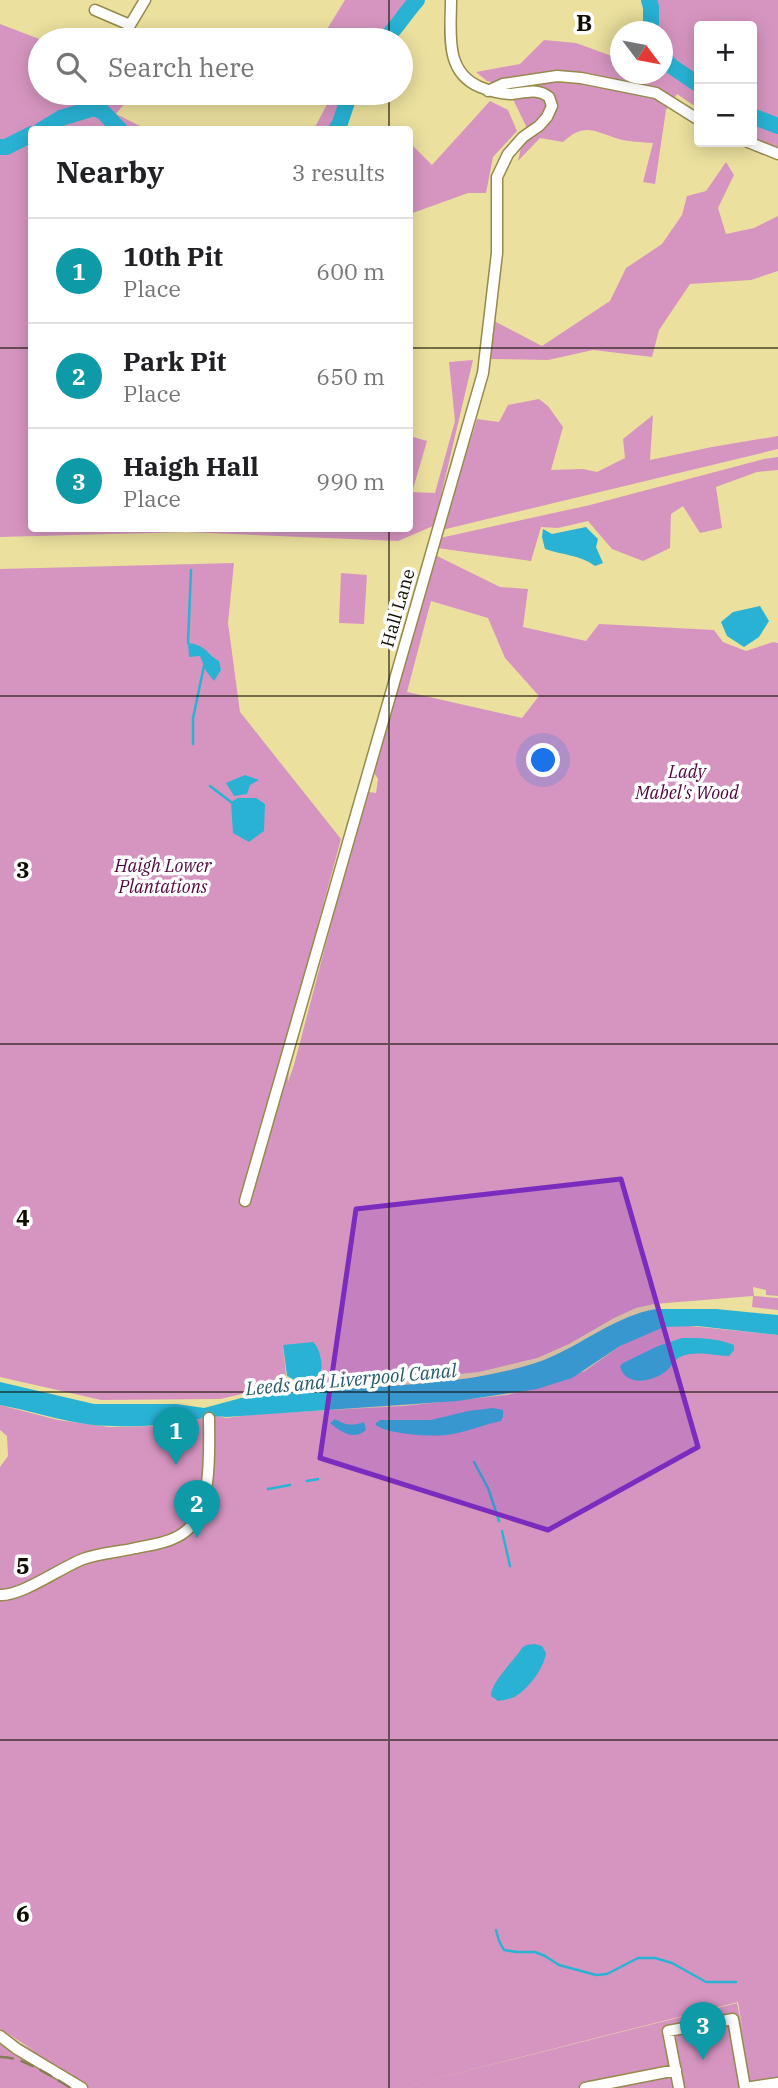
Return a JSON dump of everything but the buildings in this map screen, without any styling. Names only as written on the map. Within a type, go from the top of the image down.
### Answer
[{"type":"street","points":[[95,10],[130,25],[145,0]]},
{"type":"street","points":[[451,0],[451,43],[456,66],[463,77],[488,90],[503,84],[557,76],[581,78],[656,93],[694,117]]},
{"type":"street","name":"Hall Lane","points":[[245,1201],[483,373],[497,253],[497,177],[508,154],[523,137],[548,117],[552,106],[550,97],[540,92],[496,94],[488,90]]},
{"type":"street","points":[[757,146],[778,154]]},
{"type":"street","points":[[0,1595],[23,1590],[86,1558],[172,1539],[186,1531],[196,1519],[204,1497],[208,1470],[209,1418]]},
{"type":"street","points":[[679,2088],[668,2031],[733,2019],[745,2088],[778,2082]]},
{"type":"street","points":[[0,2036],[16,2049],[82,2088]]},
{"type":"street","points":[[0,2046],[16,2049]]},
{"type":"street","points":[[584,2088],[676,2070]]},
{"type":"highlighted area","points":[[621,1179],[698,1447],[548,1530],[320,1458],[356,1209]]},
{"type":"green space","points":[[345,0],[408,0],[387,28],[328,28]]},
{"type":"green space","points":[[646,0],[778,0],[778,150],[757,140],[757,21],[694,21],[694,106],[677,94],[666,110],[655,184],[643,182],[653,143],[623,140],[596,131],[577,132],[563,142],[540,138],[518,161],[526,126],[507,87],[487,81],[476,72],[520,64],[544,40],[576,43],[610,55],[610,84],[673,84],[673,21],[644,21],[651,3]]},
{"type":"green space","points":[[0,24],[28,35],[28,105],[123,105],[116,114],[140,126],[28,126],[28,532],[186,532],[0,537]]},
{"type":"green space","points":[[490,101],[508,110],[517,131],[493,157],[486,193],[468,193],[413,213],[413,146],[432,165]]},
{"type":"green space","points":[[327,105],[354,105],[343,126],[316,126]]},
{"type":"green space","points":[[726,162],[734,175],[718,208],[726,234],[754,228],[778,216],[778,271],[751,280],[690,284],[659,330],[652,357],[593,350],[548,360],[490,359],[494,321],[542,346],[610,301],[626,268],[662,244],[682,215],[687,196],[706,191]]},
{"type":"green space","points":[[473,360],[439,504],[438,524],[398,541],[186,532],[413,532],[413,492],[435,493],[455,421],[449,362]]},
{"type":"green space","points":[[539,399],[548,406],[563,427],[551,470],[583,469],[597,472],[625,458],[623,439],[653,415],[650,460],[778,436],[778,449],[442,530],[477,419],[499,422],[508,405]]},
{"type":"green space","points":[[413,437],[427,441],[413,489]]},
{"type":"green space","points":[[778,457],[778,470],[757,472],[716,487],[722,528],[700,533],[683,506],[671,514],[670,548],[643,561],[612,549],[588,521],[558,528],[541,527],[531,561],[437,548],[440,538],[590,505]]},
{"type":"green space","points":[[433,554],[500,587],[528,589],[523,627],[586,641],[599,624],[714,630],[723,642],[746,651],[773,642],[778,643],[778,1296],[766,1295],[766,1290],[753,1287],[754,1296],[778,1298],[778,1310],[752,1307],[753,1296],[654,1304],[636,1308],[614,1318],[569,1344],[537,1358],[479,1372],[379,1382],[319,1383],[322,1379],[320,1355],[283,1345],[287,1384],[220,1399],[101,1400],[0,1377],[0,569],[234,563],[228,623],[240,712],[341,839],[294,1013],[288,1082],[369,792],[376,793],[378,779],[369,765]],"holes":[[[431,601],[488,618],[505,658],[539,696],[522,718],[407,692]]]},
{"type":"green space","points":[[341,573],[367,575],[364,624],[339,623]]},
{"type":"green space","points":[[681,1325],[778,1335],[778,2088],[0,2088],[0,2030],[32,2049],[0,2029],[0,1467],[8,1456],[7,1436],[0,1430],[0,1405],[58,1420],[109,1427],[185,1423],[214,1415],[226,1418],[404,1406],[508,1395],[585,1371],[630,1340],[664,1327]],"holes":[[[738,2002],[743,2031],[737,2003],[414,2084]]]},
{"type":"water","points":[[586,527],[598,539],[596,547],[603,563],[595,566],[577,557],[545,549],[543,529],[552,534]]},
{"type":"water","points":[[760,606],[769,621],[759,637],[744,647],[727,636],[721,622],[733,612]]},
{"type":"water","points":[[188,643],[203,648],[219,661],[221,670],[214,681],[200,656],[189,657]]},
{"type":"water","points":[[245,775],[259,780],[250,785],[247,794],[234,796],[226,783]]},
{"type":"water","points":[[238,798],[256,798],[265,804],[264,831],[249,842],[233,833],[231,802]]},
{"type":"water","points":[[656,1309],[716,1309],[778,1315],[778,1335],[697,1326],[664,1327],[620,1346],[572,1378],[537,1389],[458,1401],[215,1416],[166,1424],[130,1426],[84,1424],[0,1405],[0,1382],[94,1404],[177,1404],[204,1408],[241,1398],[297,1391],[300,1383],[287,1376],[283,1345],[313,1342],[322,1367],[311,1386],[364,1388],[476,1377],[544,1360],[613,1324]]},
{"type":"water","points":[[682,1338],[721,1341],[734,1345],[734,1350],[729,1356],[686,1355],[678,1358],[665,1372],[646,1380],[633,1380],[623,1373],[620,1366],[623,1363]]},
{"type":"water","points":[[493,1408],[503,1410],[501,1421],[446,1435],[397,1432],[375,1424],[380,1420],[431,1420]]},
{"type":"water","points":[[335,1419],[350,1425],[364,1422],[366,1430],[356,1435],[347,1434],[330,1423]]},
{"type":"water","points":[[535,1644],[542,1646],[546,1653],[531,1683],[512,1698],[498,1701],[491,1696],[498,1678],[522,1648]]},
{"type":"waterway","points":[[395,28],[417,0]]},
{"type":"waterway","points":[[649,0],[651,21]]},
{"type":"waterway","points":[[673,67],[698,84]]},
{"type":"waterway","points":[[338,126],[346,105]]},
{"type":"waterway","points":[[48,126],[61,118],[94,108],[103,112],[116,126]]},
{"type":"waterway","points":[[757,118],[778,126]]},
{"type":"waterway","points":[[0,147],[6,147],[28,136]]},
{"type":"waterway","points":[[188,643],[191,570]]},
{"type":"waterway","points":[[193,744],[193,718],[204,666]]},
{"type":"waterway","points":[[210,786],[231,802]]},
{"type":"waterway","points":[[474,1462],[488,1488],[499,1521]]},
{"type":"waterway","points":[[307,1481],[318,1479]]},
{"type":"waterway","points":[[268,1489],[290,1485]]},
{"type":"waterway","points":[[502,1531],[510,1566]]},
{"type":"waterway","points":[[496,1930],[504,1950],[535,1952],[559,1965],[596,1975],[607,1974],[638,1958],[655,1958],[672,1963],[706,1982],[736,1982]]},
{"type":"railway","points":[[0,2057],[27,2063],[71,2088]]},
{"type":"place","name":"10th Pit","points":[[176,1465]]},
{"type":"place","name":"Park Pit","points":[[197,1538]]},
{"type":"place","name":"Haigh Hall","points":[[703,2060]]},
{"type":"park label","name":"Lady Mabel's Wood","points":[[687,782]]},
{"type":"park label","name":"Haigh Lower Plantations","points":[[163,876]]},
{"type":"water label","name":"Leeds and Liverpool Canal","points":[[351,1379]]}]
